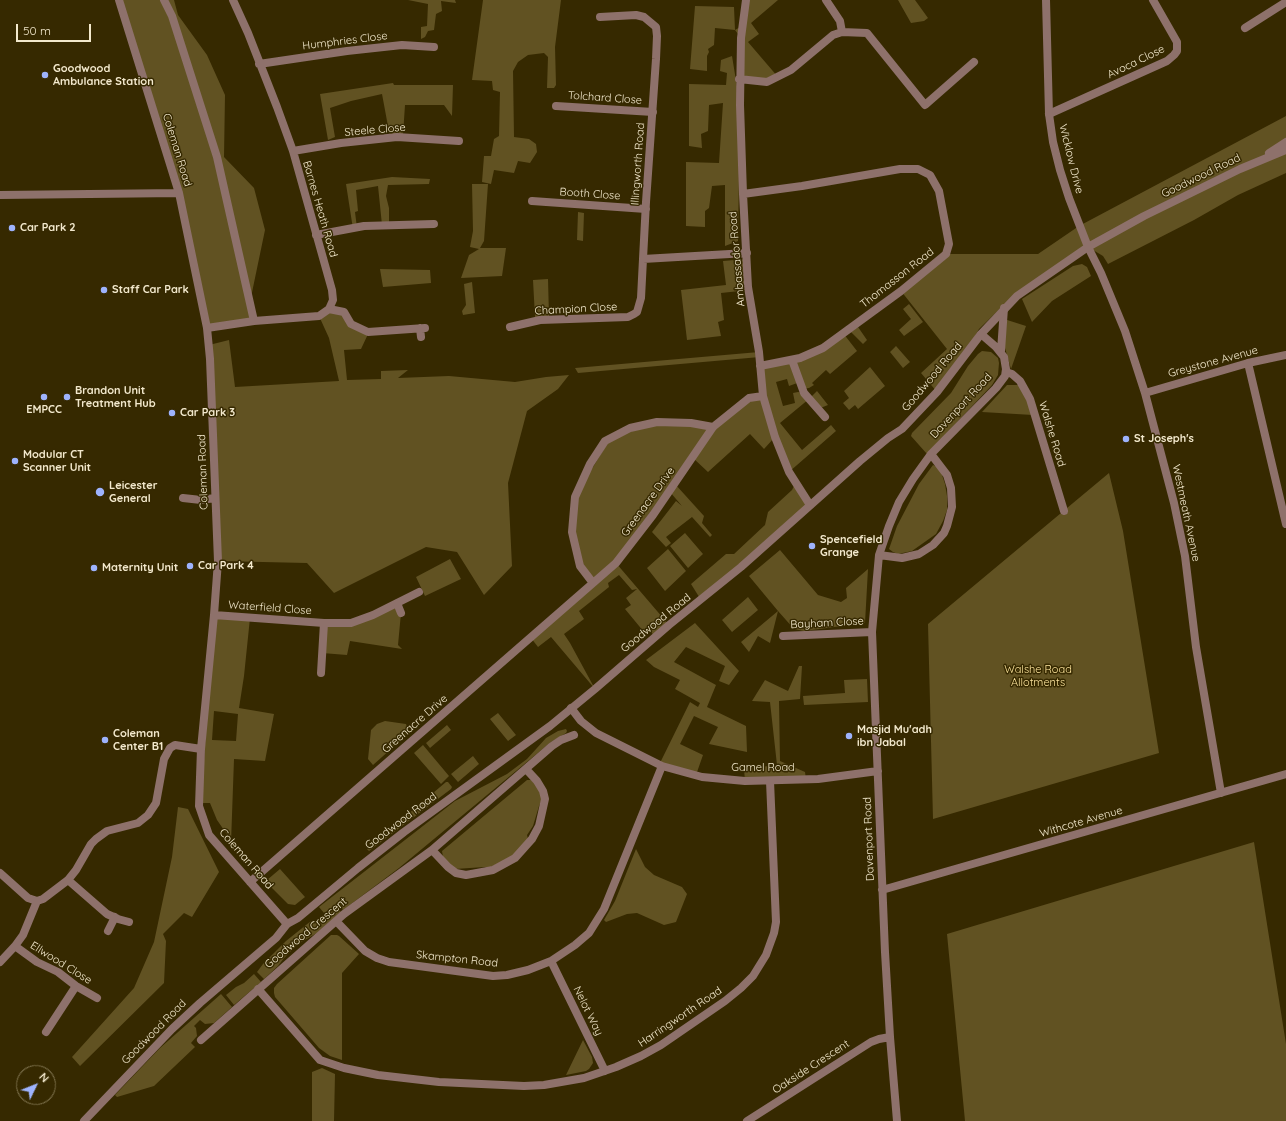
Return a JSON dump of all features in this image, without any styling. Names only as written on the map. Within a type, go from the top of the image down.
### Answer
[{"type":"street","name":"Coleman Road","points":[[119,0],[179,194],[207,328],[210,359],[218,561],[201,750],[199,806],[201,815],[210,835],[287,924]]},
{"type":"street","points":[[164,0],[172,16],[217,157],[254,321]]},
{"type":"street","name":"Barnes Heath Road","points":[[233,0],[248,33],[293,151],[332,290],[333,300],[329,309]]},
{"type":"street","name":"Ambassador Road","points":[[746,0],[742,26],[740,79],[742,194],[748,287],[759,352],[764,396],[775,437],[789,472],[810,505]]},
{"type":"street","points":[[837,0],[828,3],[840,21],[842,32]]},
{"type":"street","name":"Wicklow Drive","points":[[1046,0],[1049,114],[1053,142],[1060,170],[1079,226],[1088,247]]},
{"type":"street","name":"Avoca Close","points":[[1049,114],[1166,62],[1174,55],[1177,51],[1177,42],[1153,0]]},
{"type":"street","points":[[1244,28],[1286,2]]},
{"type":"street","name":"Illingworth Road","points":[[600,17],[636,15],[644,17],[656,27],[656,59],[643,259]]},
{"type":"street","points":[[740,79],[767,82],[791,70],[833,35],[842,32],[867,33],[925,104],[974,62]]},
{"type":"street","name":"Humphries Close","points":[[259,64],[402,45],[434,46]]},
{"type":"street","name":"Tolchard Close","points":[[556,106],[653,112]]},
{"type":"street","name":"Steele Close","points":[[293,151],[341,143],[397,137],[459,141]]},
{"type":"street","name":"Goodwood Road","points":[[1253,163],[1286,142]]},
{"type":"street","name":"Goodwood Road","points":[[84,1121],[172,1029],[200,1002],[276,938],[287,924],[298,918],[404,832],[494,767],[571,708],[669,625],[741,567],[860,460],[902,429],[937,392],[981,334],[1017,296],[1088,247],[1157,210],[1253,163],[1286,150]]},
{"type":"street","name":"Thomasson Road","points":[[742,194],[906,169],[918,169],[930,175],[939,191],[949,244],[946,254],[901,291],[823,348],[812,354],[792,360],[760,366]]},
{"type":"street","points":[[0,195],[179,194]]},
{"type":"street","name":"Booth Close","points":[[532,201],[646,209]]},
{"type":"street","points":[[316,235],[364,226],[434,224]]},
{"type":"street","name":"Westmeath Avenue","points":[[1088,247],[1101,273],[1125,331],[1145,393],[1174,503],[1185,556],[1196,647],[1221,793]]},
{"type":"street","points":[[643,259],[747,253]]},
{"type":"street","name":"Champion Close","points":[[510,327],[540,320],[628,317],[638,312],[641,298],[643,259]]},
{"type":"street","name":"Davenport Road","points":[[897,1121],[890,1037],[882,890],[872,632],[879,556],[899,502],[913,479],[931,454],[996,388],[1006,372],[1006,363],[1001,351],[1004,308]]},
{"type":"street","points":[[207,328],[254,321],[319,316],[329,309],[344,312],[351,324],[368,332],[422,328],[421,337]]},
{"type":"street","points":[[981,334],[1001,351]]},
{"type":"street","name":"Greystone Avenue","points":[[1145,393],[1248,363],[1286,355]]},
{"type":"street","points":[[792,360],[804,393],[825,417]]},
{"type":"street","points":[[1248,363],[1286,524]]},
{"type":"street","name":"Walshe Road","points":[[1006,372],[1012,374],[1020,381],[1030,399],[1064,512]]},
{"type":"street","name":"Greenacre Drive","points":[[250,882],[616,563],[650,519],[713,427],[749,398],[764,396]]},
{"type":"street","points":[[593,583],[580,566],[572,532],[575,497],[590,464],[605,441],[630,428],[657,422],[691,423],[713,427]]},
{"type":"street","name":"Davenport Road","points":[[879,556],[902,558],[919,554],[933,545],[944,533],[952,507],[951,488],[947,475],[931,454]]},
{"type":"street","points":[[183,498],[201,500],[215,498]]},
{"type":"street","name":"Waterfield Close","points":[[214,615],[324,624],[351,623],[373,615],[419,592]]},
{"type":"street","points":[[397,603],[400,613]]},
{"type":"street","name":"Waterfield Close","points":[[320,673],[324,624]]},
{"type":"street","name":"Bayham Close","points":[[783,636],[872,632]]},
{"type":"street","name":"Gamel Road","points":[[571,708],[581,721],[596,733],[660,766],[702,777],[745,781],[818,779],[878,771]]},
{"type":"street","name":"Goodwood Crescent","points":[[201,1040],[336,921],[432,850],[552,746],[561,740],[574,735]]},
{"type":"street","points":[[0,873],[28,898],[37,901],[43,899],[68,880],[76,870],[91,844],[96,839],[107,831],[132,825],[148,815],[156,804],[164,759],[170,748],[175,746],[201,750]]},
{"type":"street","name":"Skampton Road","points":[[336,921],[365,951],[377,958],[389,962],[493,976],[507,975],[528,970],[551,961],[582,939],[592,929],[604,909],[660,766]]},
{"type":"street","points":[[432,850],[448,867],[456,873],[466,875],[479,874],[493,870],[515,858],[525,848],[535,833],[543,812],[545,799],[543,791],[537,781],[526,769]]},
{"type":"street","name":"Withcote Avenue","points":[[882,890],[1286,774]]},
{"type":"street","name":"Harringworth Road","points":[[258,989],[320,1060],[344,1068],[378,1075],[439,1082],[507,1086],[552,1084],[584,1078],[605,1071],[640,1056],[677,1035],[741,988],[753,976],[760,966],[771,942],[776,922],[770,780]]},
{"type":"street","points":[[68,880],[107,914],[129,922]]},
{"type":"street","name":"Ellwood Close","points":[[37,901],[23,935],[15,946],[37,962],[58,972],[76,986],[97,998]]},
{"type":"street","points":[[108,931],[115,918]]},
{"type":"street","points":[[0,962],[15,946]]},
{"type":"street","name":"Nelot Way","points":[[551,961],[605,1071]]},
{"type":"street","points":[[46,1032],[76,986]]},
{"type":"street","name":"Oakside Crescent","points":[[747,1121],[871,1042],[890,1037]]},
{"type":"green space","points":[[119,0],[174,0],[178,15],[207,55],[225,95],[224,157],[254,188],[265,230],[250,302],[254,321],[207,328],[179,193]]},
{"type":"green space","points":[[408,0],[455,0],[456,3],[441,1],[442,11],[436,14],[434,30],[428,31],[425,37],[421,39],[421,27],[427,26],[428,4]]},
{"type":"green space","points":[[483,0],[561,0],[555,47],[556,85],[554,88],[547,88],[548,57],[544,53],[528,55],[518,62],[513,71],[514,137],[529,139],[536,144],[537,152],[530,163],[518,161],[514,173],[494,170],[491,184],[482,182],[484,156],[491,156],[494,139],[499,136],[500,92],[493,90],[492,81],[472,80]]},
{"type":"green space","points":[[746,0],[778,0],[751,23],[759,34],[748,42],[778,77],[767,82],[739,79],[741,38],[735,30],[742,26]]},
{"type":"green space","points":[[898,0],[915,0],[928,18],[924,21],[911,23]]},
{"type":"green space","points":[[695,6],[734,7],[735,30],[715,28],[714,45],[708,49],[707,71],[690,69]]},
{"type":"green space","points":[[732,56],[740,105],[738,241],[725,246],[725,185],[712,186],[709,208],[705,211],[705,227],[686,226],[686,162],[719,163],[723,103],[709,105],[708,131],[701,134],[702,148],[689,146],[689,84],[726,85],[727,73],[720,71],[721,60]]},
{"type":"green space","points":[[393,83],[394,85],[453,85],[452,116],[444,105],[405,105],[403,135],[390,137],[382,94],[351,101],[330,108],[335,137],[328,140],[320,94]]},
{"type":"green space","points":[[1286,116],[1286,173],[1238,195],[1194,220],[1108,264],[1103,256],[1088,247],[1017,292],[979,329],[968,348],[937,392],[921,373],[947,349],[901,291],[946,254],[1038,254],[1079,226]]},
{"type":"green space","points":[[392,177],[430,179],[429,184],[388,185],[386,196],[389,208],[389,225],[382,225],[378,186],[356,190],[358,211],[355,212],[357,228],[353,229],[346,184]]},
{"type":"green space","points":[[472,184],[488,184],[484,241],[480,248],[506,248],[502,276],[461,278],[469,255],[479,249],[470,247],[473,231]]},
{"type":"green space","points":[[578,212],[584,213],[583,241],[577,240]]},
{"type":"green space","points":[[747,259],[749,290],[721,293],[724,320],[718,322],[721,336],[687,340],[681,290],[726,285],[723,261]]},
{"type":"green space","points":[[1082,264],[1087,267],[1091,276],[1052,301],[1032,322],[1022,299],[1073,266]]},
{"type":"green space","points":[[380,269],[430,270],[431,283],[383,287]]},
{"type":"green space","points":[[548,279],[549,316],[535,317],[533,280]]},
{"type":"green space","points":[[472,282],[475,313],[463,315],[462,311],[466,305],[464,284]]},
{"type":"green space","points":[[909,304],[923,322],[904,336],[899,330],[911,319],[903,309]]},
{"type":"green space","points":[[329,309],[344,312],[351,323],[369,332],[361,349],[344,350],[347,380],[381,379],[381,371],[408,370],[398,378],[449,376],[515,382],[569,375],[558,389],[527,411],[508,483],[512,566],[484,595],[457,552],[426,547],[334,593],[307,563],[218,561],[209,345],[229,340],[235,387],[339,381],[329,338],[319,316]]},
{"type":"green space","points":[[1004,319],[1026,326],[1011,369],[1003,341]]},
{"type":"green space","points":[[858,327],[867,340],[863,344],[851,332]]},
{"type":"green space","points":[[843,333],[857,351],[830,374],[826,370],[812,383],[814,385],[809,388],[802,389],[800,382],[789,386],[787,379],[776,382],[783,406],[795,403],[793,393],[804,393],[809,399],[780,423],[802,450],[831,425],[836,431],[789,472],[774,438],[764,449],[750,434],[708,472],[693,458],[675,484],[704,516],[702,523],[712,535],[710,537],[692,517],[666,537],[671,543],[666,547],[652,532],[676,501],[682,506],[670,492],[616,563],[669,625],[655,637],[648,628],[644,632],[625,609],[631,605],[626,598],[637,589],[632,590],[619,575],[608,583],[609,587],[579,611],[584,619],[564,634],[595,689],[551,637],[538,647],[531,638],[593,583],[580,566],[572,532],[575,497],[610,439],[657,422],[713,427],[737,407],[763,396],[760,366],[792,360]]},
{"type":"green space","points":[[896,346],[910,362],[903,368],[890,352]]},
{"type":"green space","points":[[982,351],[991,352],[998,358],[998,375],[992,385],[927,454],[911,436],[912,433],[951,393],[968,366]]},
{"type":"green space","points":[[759,352],[760,357],[578,373],[575,368]]},
{"type":"green space","points":[[870,367],[885,386],[858,409],[855,405],[849,410],[843,403],[849,398],[844,391]]},
{"type":"green space","points":[[1007,385],[1023,385],[1033,415],[982,412]]},
{"type":"green space","points":[[817,391],[828,405],[818,409],[809,399]]},
{"type":"green space","points":[[933,465],[938,467],[945,484],[947,510],[943,521],[936,534],[912,551],[898,554],[893,552],[889,549],[897,526],[919,484]]},
{"type":"green space","name":"Walshe Road Allotments","points":[[1109,473],[1123,531],[1159,753],[933,819],[928,624]]},
{"type":"green space","points":[[796,482],[810,505],[701,600],[691,584],[726,554],[734,554],[765,525],[768,512],[792,490]]},
{"type":"green space","points":[[685,533],[703,554],[688,568],[670,546]]},
{"type":"green space","points":[[668,549],[686,571],[665,591],[647,568]]},
{"type":"green space","points":[[780,550],[818,595],[841,602],[847,598],[846,588],[868,569],[865,623],[804,631],[794,629],[749,576]]},
{"type":"green space","points":[[450,559],[461,579],[425,596],[416,577]]},
{"type":"green space","points":[[748,597],[758,610],[732,632],[722,620]]},
{"type":"green space","points":[[397,603],[401,613],[398,645],[402,649],[350,641],[347,655],[322,653],[324,623],[351,623]]},
{"type":"green space","points":[[778,611],[770,643],[758,636],[749,652],[741,642]]},
{"type":"green space","points":[[214,615],[250,618],[239,708],[274,714],[265,761],[234,759],[231,843],[217,820],[210,803],[201,803]],"holes":[[[214,711],[238,714],[236,741],[212,740]]]},
{"type":"green space","points":[[695,623],[739,671],[729,685],[719,681],[725,666],[686,647],[674,662],[716,685],[707,707],[746,726],[747,752],[709,744],[718,727],[694,716],[680,744],[703,755],[696,775],[659,765],[690,702],[698,707],[700,703],[675,689],[680,680],[654,667],[646,660]]},
{"type":"green space","points":[[799,666],[802,666],[800,699],[779,701],[780,761],[805,772],[806,779],[745,781],[744,769],[777,765],[770,702],[752,701],[765,680],[788,691]]},
{"type":"green space","points":[[867,679],[868,702],[804,705],[803,696],[845,693],[844,680]]},
{"type":"green space","points":[[498,713],[516,735],[508,741],[490,719]]},
{"type":"green space","points":[[385,721],[406,724],[409,733],[373,765],[368,759],[371,730],[377,724]]},
{"type":"green space","points":[[447,725],[451,730],[430,748],[426,743]]},
{"type":"green space","points":[[566,729],[566,733],[551,742],[399,868],[343,910],[338,904],[324,913],[319,907],[455,801],[507,774],[527,759],[546,738],[558,731]]},
{"type":"green space","points":[[423,745],[449,776],[441,784],[414,753]]},
{"type":"green space","points":[[473,756],[479,764],[458,782],[451,774]]},
{"type":"green space","points":[[527,780],[531,780],[538,787],[542,799],[533,826],[527,835],[528,839],[514,856],[489,868],[455,869],[443,857],[442,851]]},
{"type":"green space","points":[[446,782],[448,782],[452,787],[451,789],[369,851],[367,849]]},
{"type":"green space","points":[[178,807],[188,809],[219,872],[192,917],[184,913],[163,934],[166,941],[164,983],[80,1066],[72,1057],[134,988],[154,942],[172,857]]},
{"type":"green space","points":[[1254,842],[1286,1044],[1286,1121],[965,1121],[947,934]]},
{"type":"green space","points":[[636,849],[645,867],[654,875],[682,887],[687,894],[676,922],[664,925],[637,913],[627,914],[606,922],[604,920],[615,901]]},
{"type":"green space","points":[[280,869],[305,897],[295,905],[288,904],[268,884],[267,880]]},
{"type":"green space","points":[[337,908],[341,912],[317,933],[298,944],[264,979],[257,972],[286,941],[311,921],[314,923]]},
{"type":"green space","points":[[331,935],[339,936],[359,954],[342,973],[342,1060],[330,1056],[319,1048],[275,997],[274,993],[274,988],[277,984]]},
{"type":"green space","points":[[254,974],[261,982],[234,1005],[226,995]]},
{"type":"green space","points":[[221,994],[232,1007],[214,1023],[205,1024],[200,1020],[194,1026],[196,1028],[197,1036],[191,1043],[195,1047],[154,1086],[117,1097],[115,1095],[160,1048]]},
{"type":"green space","points":[[583,1040],[592,1057],[593,1063],[586,1071],[566,1075]]},
{"type":"green space","points":[[322,1068],[335,1074],[334,1121],[312,1121],[312,1072]]},
{"type":"place","name":"Goodwood Ambulance Station","points":[[45,75]]},
{"type":"place","name":"Car Park 2","points":[[12,228]]},
{"type":"place","name":"Staff Car Park","points":[[104,290]]},
{"type":"place","name":"EMPCC","points":[[44,397]]},
{"type":"place","name":"Brandon Unit Treatment Hub","points":[[67,397]]},
{"type":"place","name":"Car Park 3","points":[[172,413]]},
{"type":"place","name":"St Joseph's","points":[[1126,439]]},
{"type":"place","name":"Modular CT Scanner Unit","points":[[15,461]]},
{"type":"place","name":"Leicester General","points":[[100,492]]},
{"type":"place","name":"Spencefield Grange","points":[[812,546]]},
{"type":"place","name":"Car Park 4","points":[[190,566]]},
{"type":"place","name":"Maternity Unit","points":[[94,568]]},
{"type":"place","name":"Masjid Mu'adh ibn Jabal","points":[[849,736]]},
{"type":"place","name":"Coleman Center B1","points":[[105,740]]}]
